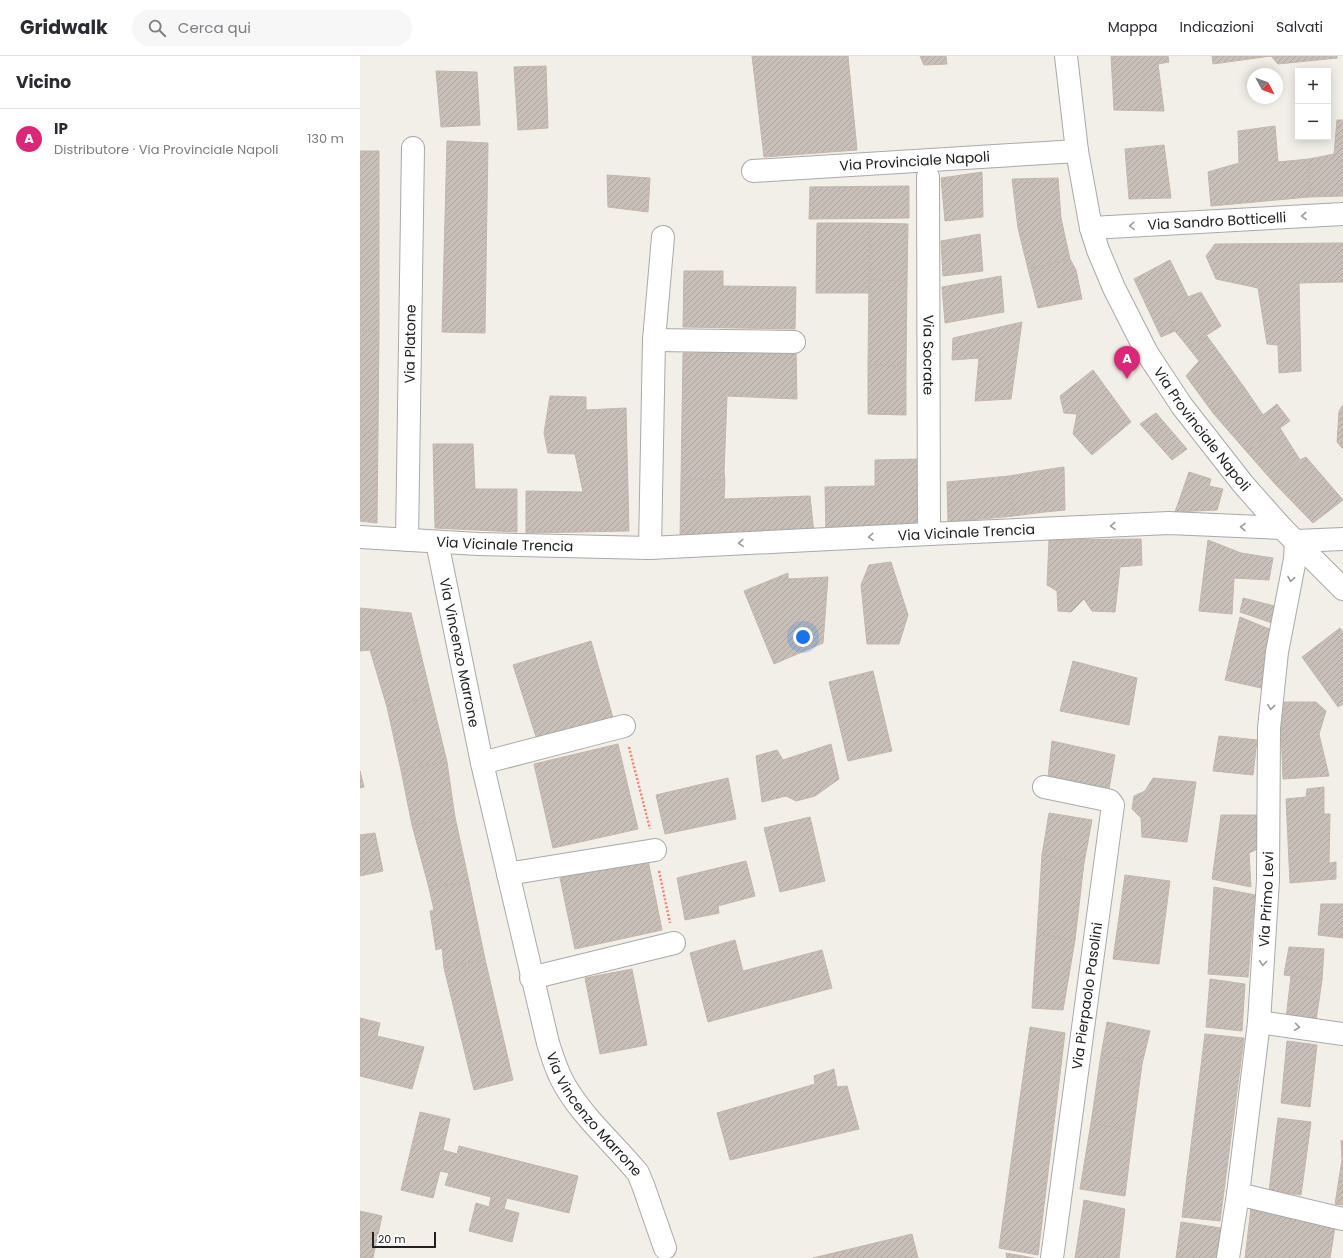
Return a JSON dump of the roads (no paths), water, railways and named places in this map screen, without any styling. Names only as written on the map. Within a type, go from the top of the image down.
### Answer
[{"type":"street","name":"Via Provinciale Napoli","points":[[1066,56],[1076,151],[1091,228],[1098,250],[1114,288],[1147,353],[1187,412],[1242,484],[1343,589]]},
{"type":"street","name":"Via Platone","points":[[407,540],[413,148]]},
{"type":"street","name":"Via Provinciale Napoli","points":[[753,171],[1076,151]]},
{"type":"street","name":"Via Socrate","points":[[928,177],[929,534]]},
{"type":"street","name":"Via Sandro Botticelli","points":[[1091,228],[1343,214]]},
{"type":"street","points":[[650,548],[654,340],[663,237]]},
{"type":"street","points":[[654,340],[794,342]]},
{"type":"street","name":"Via Vicinale Trencia","points":[[360,537],[486,545],[650,548],[1169,523],[1343,539]]},
{"type":"street","name":"Via Primo Levi","points":[[1228,1258],[1238,1194],[1259,1022],[1268,880],[1269,728],[1277,652],[1295,559],[1289,534]]},
{"type":"street","name":"Via Vincenzo Marrone","points":[[437,542],[482,763],[532,978],[548,1043],[556,1068],[566,1088],[577,1104],[638,1173],[665,1248]]},
{"type":"street","points":[[482,763],[624,726]]},
{"type":"street","name":"Via Pierpaolo Pasolini","points":[[1044,787],[1107,800],[1113,805],[1052,1258]]},
{"type":"street","points":[[508,874],[655,850]]},
{"type":"street","points":[[532,978],[674,943]]},
{"type":"street","points":[[1259,1022],[1343,1034]]},
{"type":"street","points":[[1238,1194],[1343,1219]]},
{"type":"place","name":"IP","points":[[1127,379]]}]
